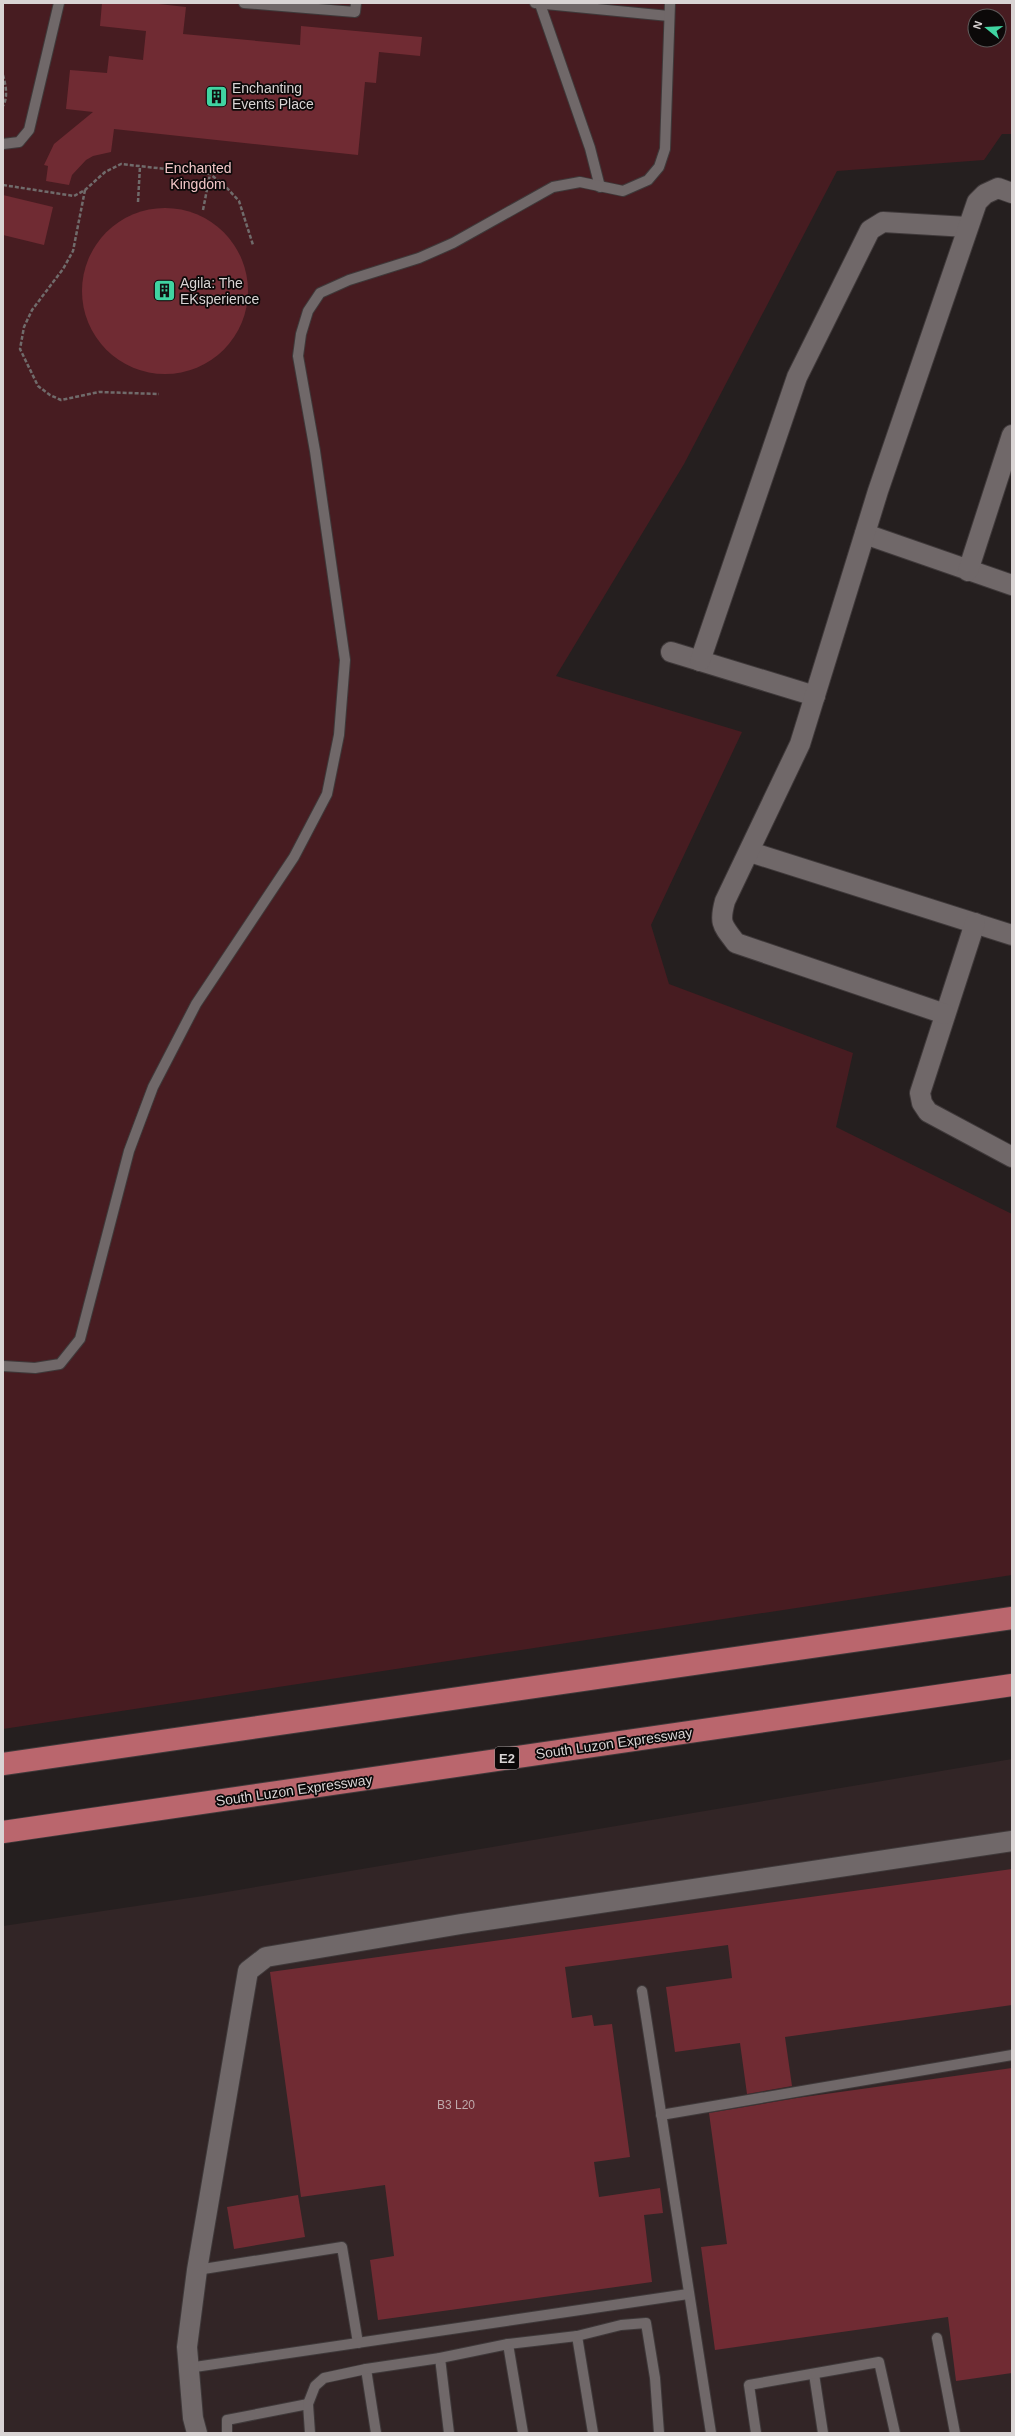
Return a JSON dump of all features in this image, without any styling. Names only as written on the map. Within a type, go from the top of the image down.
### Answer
[{"type":"highway","points":[[3,1764],[1012,1618]]},
{"type":"highway","name":"South Luzon Expressway","points":[[3,1832],[1012,1685]]},
{"type":"street","points":[[945,1014],[736,943],[725,929],[720,917],[725,901],[750,852],[800,744],[865,534],[967,227],[977,202],[985,194],[998,188],[1012,193]]},
{"type":"street","points":[[700,661],[797,377],[870,230],[883,222],[967,227]]},
{"type":"street","points":[[968,571],[1010,446]]},
{"type":"street","points":[[865,534],[1012,585]]},
{"type":"street","points":[[671,652],[815,696]]},
{"type":"street","points":[[750,852],[1012,935]]},
{"type":"street","points":[[975,923],[920,1093],[922,1103],[928,1112],[1012,1157]]},
{"type":"street","points":[[197,2433],[186,2347],[197,2270],[248,1971],[266,1957],[461,1924],[1012,1842]]},
{"type":"lane","points":[[3,144],[19,142],[29,130],[59,3]]},
{"type":"lane","points":[[244,3],[355,12],[356,3]]},
{"type":"lane","points":[[600,187],[590,148],[537,3],[622,7],[669,16]]},
{"type":"lane","points":[[3,1366],[35,1368],[60,1364],[80,1339],[129,1150],[153,1087],[196,1004],[294,857],[327,794],[339,735],[345,660],[315,450],[298,356],[301,334],[308,311],[320,293],[349,280],[419,258],[453,243],[553,187],[580,182],[623,191],[648,180],[659,167],[665,149],[670,3]]},
{"type":"lane","points":[[642,1991],[688,2294],[711,2433]]},
{"type":"lane","points":[[661,2115],[1012,2055]]},
{"type":"lane","points":[[197,2270],[342,2247],[358,2343]]},
{"type":"lane","points":[[188,2368],[688,2294]]},
{"type":"lane","points":[[310,2433],[308,2404],[315,2386],[324,2378],[366,2369],[440,2358],[508,2344],[577,2336],[621,2325],[646,2324],[656,2386],[659,2433]]},
{"type":"lane","points":[[577,2336],[593,2433]]},
{"type":"lane","points":[[937,2338],[955,2433]]},
{"type":"lane","points":[[508,2344],[523,2433]]},
{"type":"lane","points":[[440,2358],[449,2433]]},
{"type":"lane","points":[[756,2433],[749,2385],[879,2362],[896,2433]]},
{"type":"lane","points":[[366,2369],[376,2433]]},
{"type":"lane","points":[[814,2374],[823,2433]]},
{"type":"lane","points":[[227,2433],[226,2420],[308,2404]]},
{"type":"path","points":[[3,75],[6,87],[6,102],[3,106]]},
{"type":"path","points":[[3,185],[74,196],[85,190],[96,178],[121,164],[210,174],[226,187],[239,201],[253,245]]},
{"type":"path","points":[[138,202],[140,166]]},
{"type":"path","points":[[202,210],[210,174]]},
{"type":"path","points":[[85,190],[73,251],[63,269],[32,310],[24,327],[20,349],[38,386],[50,395],[61,400],[99,392],[159,394]]},
{"type":"shaded area","points":[[1012,1759],[1012,2433],[3,2433],[3,1926],[203,1896]]},
{"type":"green space","name":"Enchanted Kingdom","points":[[3,3],[1012,3],[1012,134],[1002,134],[984,160],[837,171],[684,464],[556,676],[742,732],[651,925],[669,984],[853,1053],[836,1127],[1012,1214],[1012,1575],[3,1729]]},
{"type":"building","points":[[102,3],[150,3],[186,7],[183,34],[300,45],[301,26],[422,37],[420,56],[379,52],[376,83],[365,82],[358,155],[114,129],[111,152],[93,156],[86,160],[72,175],[69,185],[46,181],[48,166],[44,165],[54,144],[93,112],[66,109],[70,70],[107,73],[109,56],[143,60],[146,31],[100,26]]},
{"type":"building","points":[[3,195],[53,207],[44,245],[3,235]]},
{"type":"building","name":"Agila: The EKsperience","points":[[157,208],[173,208],[189,211],[204,217],[218,226],[230,238],[239,252],[245,267],[248,291],[247,307],[239,330],[230,344],[218,356],[204,365],[189,371],[173,374],[157,374],[141,371],[126,365],[112,356],[100,344],[91,330],[85,315],[82,299],[82,283],[85,267],[91,252],[100,238],[112,226],[126,217],[141,211]]},
{"type":"building","points":[[1012,1869],[1012,2005],[785,2037],[792,2086],[747,2094],[740,2043],[675,2052],[666,1987],[732,1978],[728,1945],[565,1967],[572,2018],[592,2015],[594,2026],[612,2024],[630,2157],[594,2162],[599,2197],[660,2188],[663,2213],[644,2215],[652,2282],[378,2320],[370,2260],[394,2256],[385,2185],[301,2197],[270,1972]]},
{"type":"building","points":[[1012,2068],[1012,2373],[956,2381],[948,2317],[715,2350],[701,2247],[727,2244],[709,2113],[797,2098]]},
{"type":"building","points":[[298,2195],[305,2237],[234,2249],[227,2207]]},
{"type":"place","name":"Enchanting Events Place","points":[[216,96]]},
{"type":"place","name":"Agila: The EKsperience","points":[[165,291]]}]
